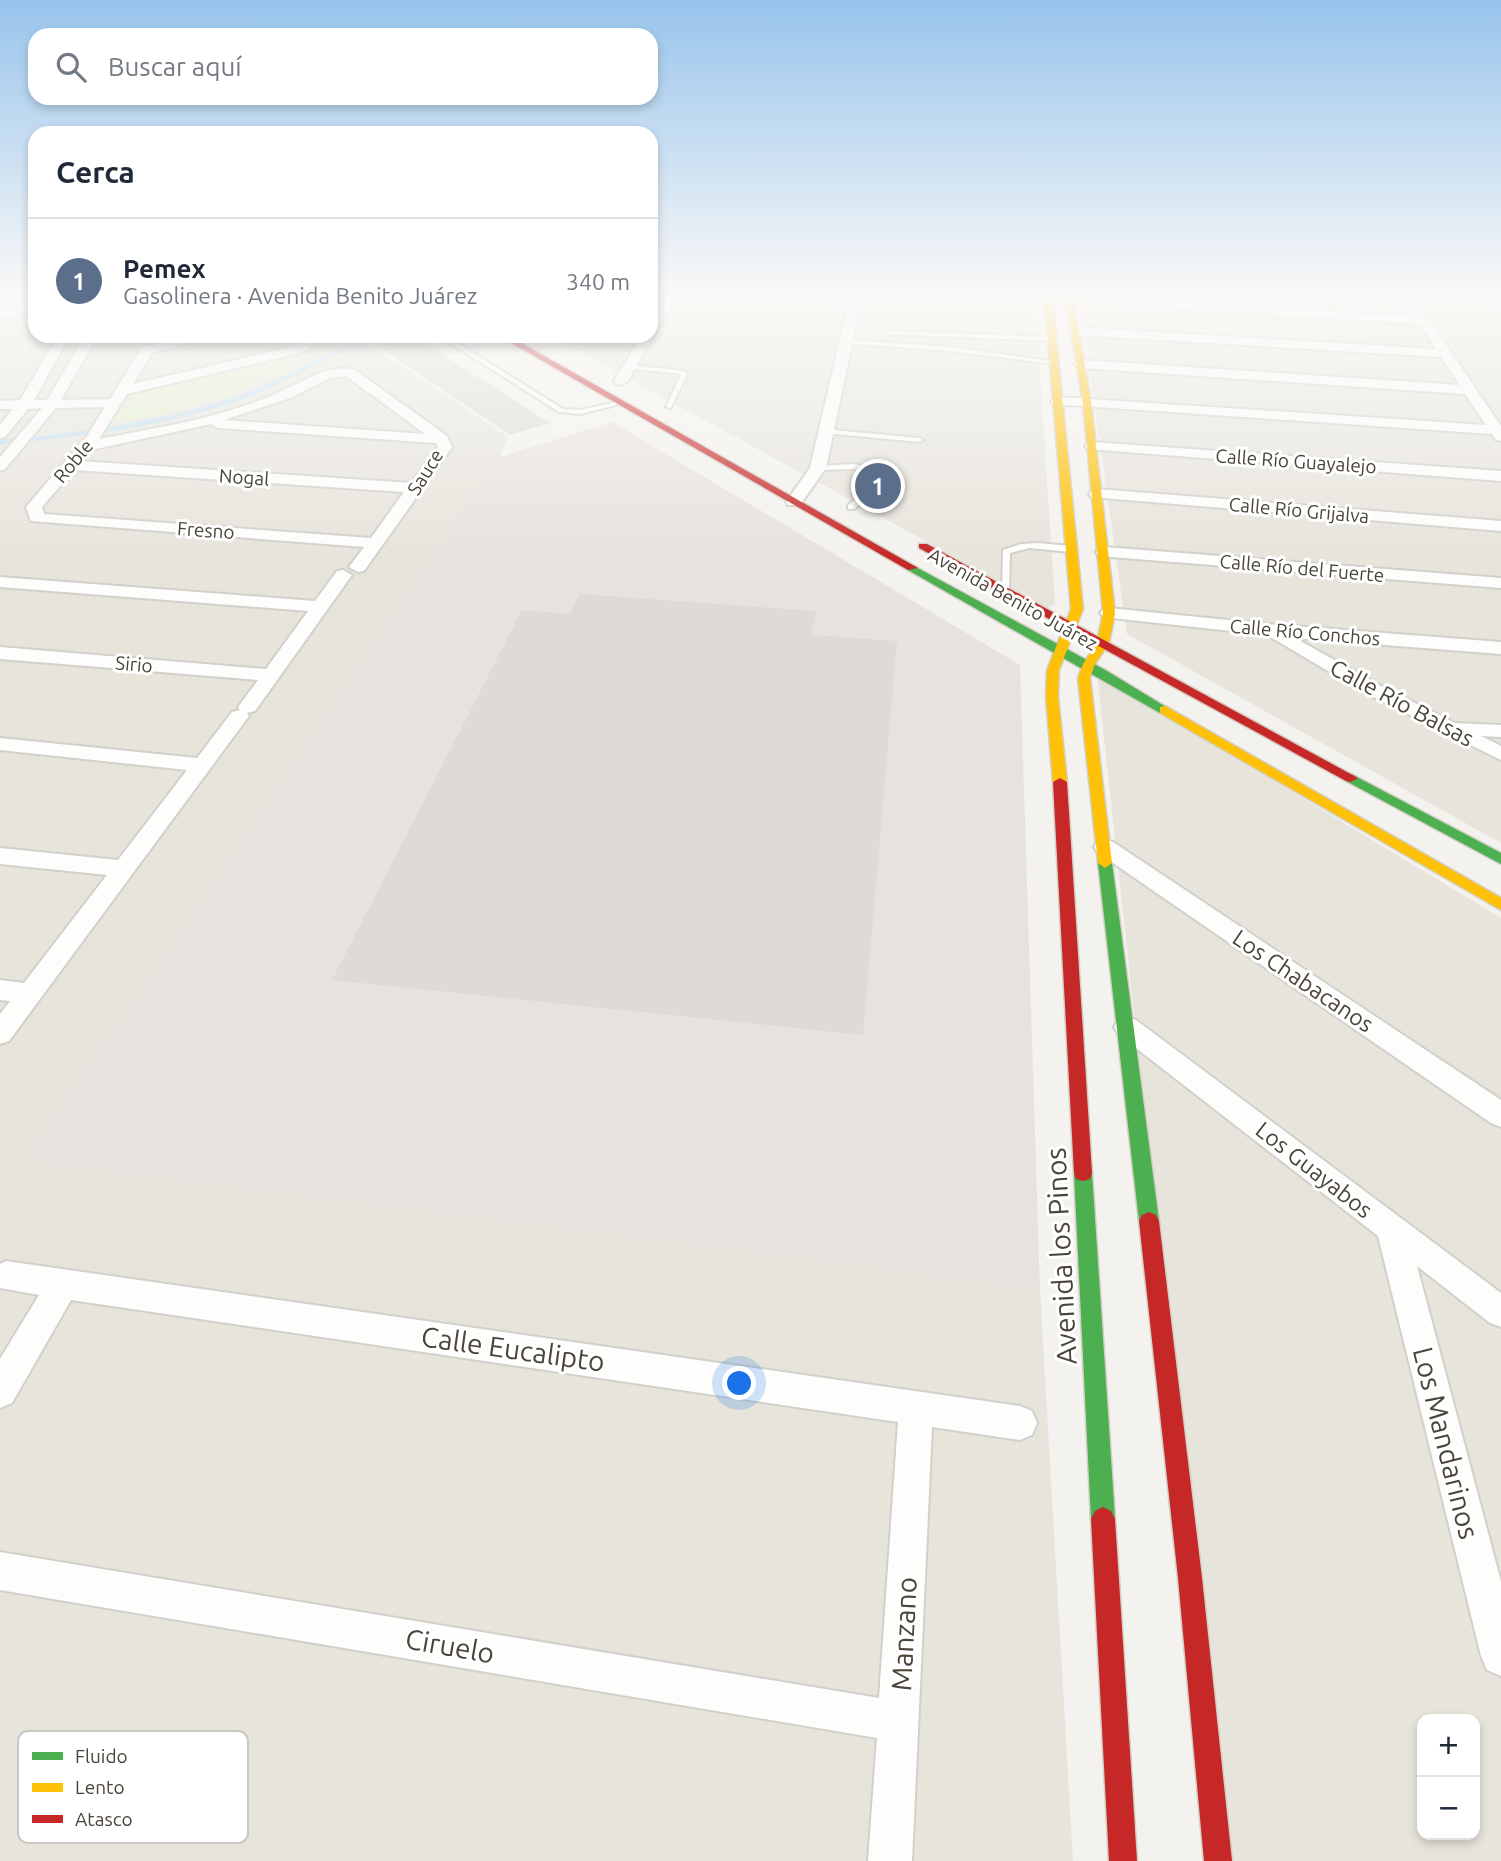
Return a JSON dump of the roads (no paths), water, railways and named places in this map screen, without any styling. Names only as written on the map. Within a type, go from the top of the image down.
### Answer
[{"type":"street","points":[[0,434],[20,410],[36,383]]},
{"type":"street","points":[[0,466],[33,431],[64,383]]},
{"type":"street","name":"Roble","points":[[37,518],[34,507],[71,465],[127,383]]},
{"type":"street","points":[[104,419],[204,383]]},
{"type":"street","name":"Sauce","points":[[204,423],[286,395],[310,383]]},
{"type":"street","name":"Sauce","points":[[0,1034],[268,675],[320,607],[376,543],[441,453],[444,447],[442,439],[364,383]]},
{"type":"street","name":"Avenida Benito Juárez","points":[[586,383],[1036,638],[1089,664],[1291,785],[1501,905]]},
{"type":"street","points":[[794,502],[818,468],[836,383]]},
{"type":"street","points":[[1057,383],[1077,610],[1072,628]]},
{"type":"street","points":[[1084,383],[1109,613],[1103,643],[1089,664],[1084,678],[1087,722],[1127,1027],[1187,1550],[1218,1861]]},
{"type":"street","points":[[1364,383],[1471,390]]},
{"type":"street","points":[[1466,383],[1499,433]]},
{"type":"street","points":[[1058,401],[1499,433]]},
{"type":"street","points":[[0,405],[20,410]]},
{"type":"street","points":[[0,416],[20,410],[49,409],[104,419],[442,439]]},
{"type":"street","name":"Calle Río Guayalejo","points":[[1091,446],[1501,476]]},
{"type":"street","name":"Nogal","points":[[71,465],[416,488]]},
{"type":"street","name":"Calle Río Grijalva","points":[[1097,494],[1501,526]]},
{"type":"street","name":"Fresno","points":[[37,518],[376,543]]},
{"type":"street","name":"Avenida Benito Juárez","points":[[909,538],[1501,859]]},
{"type":"street","name":"Calle Río del Fuerte","points":[[1104,552],[1501,583]]},
{"type":"street","points":[[0,582],[320,607]]},
{"type":"street","name":"Calle Río Conchos","points":[[1109,613],[1268,630],[1501,648]]},
{"type":"street","name":"Avenida los Pinos","points":[[1072,628],[1060,649],[1053,670],[1052,697],[1058,747],[1123,1861]]},
{"type":"street","name":"Calle Río Balsas","points":[[1268,630],[1445,727],[1501,754]]},
{"type":"street","name":"Sirio","points":[[0,653],[268,675]]},
{"type":"street","points":[[1445,727],[1501,731]]},
{"type":"street","points":[[0,744],[202,765]]},
{"type":"street","name":"Los Chabacanos","points":[[1104,847],[1501,1115]]},
{"type":"street","points":[[0,856],[124,869]]},
{"type":"street","points":[[0,990],[30,993]]},
{"type":"street","name":"Los Guayabos","points":[[1127,1027],[1501,1312]]},
{"type":"street","name":"Los Mandarinos","points":[[1392,1230],[1501,1656]]},
{"type":"street","name":"Calle Eucalipto","points":[[6,1276],[1020,1423]]},
{"type":"street","points":[[0,1391],[63,1284]]},
{"type":"street","name":"Manzano","points":[[890,1861],[916,1408]]},
{"type":"street","name":"Ciruelo","points":[[0,1571],[899,1722]]},
{"type":"lane","points":[[516,383],[561,411],[580,412],[621,403]]},
{"type":"lane","points":[[669,407],[680,383]]},
{"type":"lane","points":[[825,431],[919,440]]},
{"type":"lane","points":[[818,468],[855,464],[885,475],[883,481]]},
{"type":"lane","points":[[851,507],[873,490]]},
{"type":"lane","points":[[1005,592],[1006,552],[1025,545],[1072,550]]},
{"type":"waterway","points":[[0,442],[120,428],[178,416],[236,399],[274,383]]},
{"type":"place","name":"Pemex","points":[[878,486]]}]
